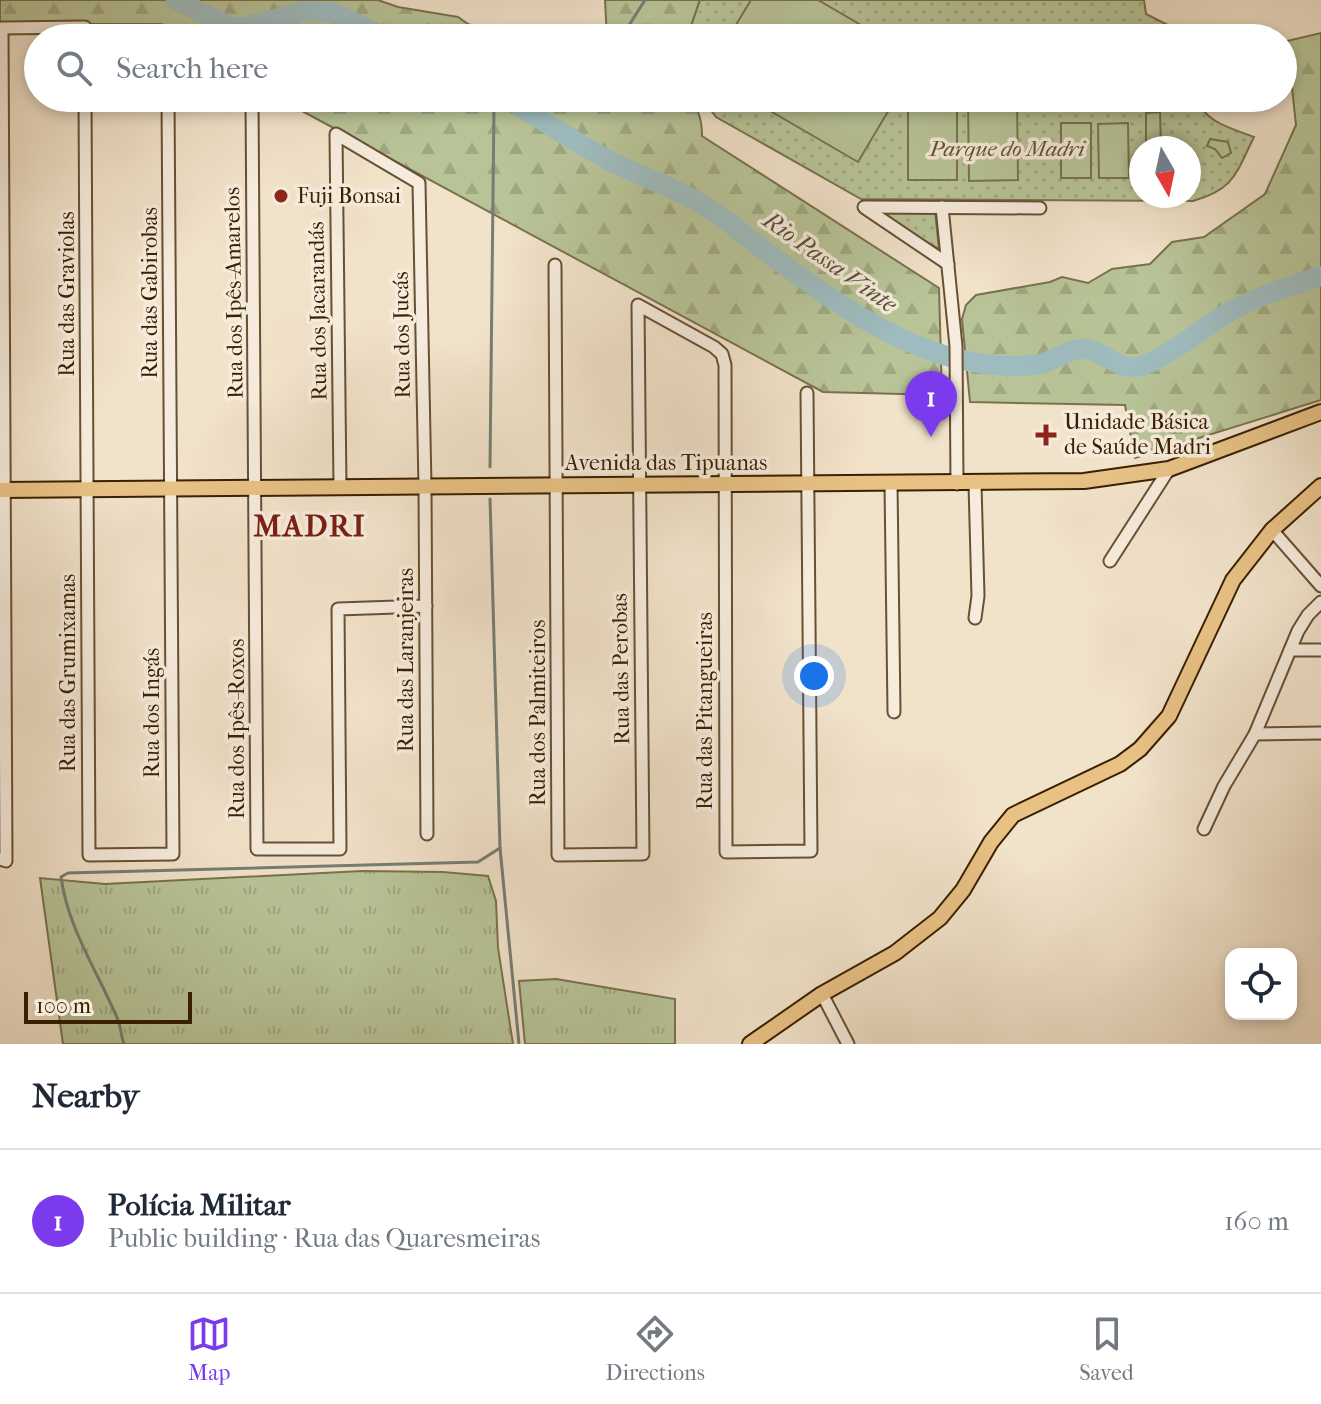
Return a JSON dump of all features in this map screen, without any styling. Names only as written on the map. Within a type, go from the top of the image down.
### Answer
[{"type":"main road","name":"Avenida das Tipuanas","points":[[3,490],[1084,481],[1169,469],[1321,412]]},
{"type":"main road","points":[[750,1044],[822,994],[895,953],[940,918],[963,890],[991,842],[1013,815],[1120,764],[1159,731],[1233,580],[1272,530],[1321,486]]},
{"type":"street","points":[[0,859],[6,861],[2,28],[24,29]]},
{"type":"street","name":"Rua das Graviolas","points":[[85,112],[88,490]]},
{"type":"street","name":"Rua das Gabirobas","points":[[168,112],[171,488]]},
{"type":"street","name":"Rua dos Ipês-Amarelos","points":[[252,112],[256,488]]},
{"type":"street","name":"Rua dos Jacarandás","points":[[340,487],[336,134],[419,183]]},
{"type":"street","name":"Rua dos Jucás","points":[[419,183],[425,487]]},
{"type":"street","points":[[948,264],[864,207],[1040,208]]},
{"type":"street","points":[[942,207],[958,381],[957,484]]},
{"type":"street","points":[[555,265],[556,486]]},
{"type":"street","name":"Rua das Perobas","points":[[643,854],[638,305],[722,354],[725,365],[724,484]]},
{"type":"street","points":[[807,393],[808,484]]},
{"type":"street","points":[[1110,561],[1169,469]]},
{"type":"street","name":"Rua das Pitangueiras","points":[[724,484],[726,852],[811,851],[808,484]]},
{"type":"street","points":[[891,484],[894,712]]},
{"type":"street","points":[[975,484],[978,596],[975,618]]},
{"type":"street","name":"Rua dos Palmiteiros","points":[[556,486],[558,855],[643,854]]},
{"type":"street","name":"Rua das Laranjeiras","points":[[425,487],[427,834]]},
{"type":"street","name":"Rua dos Ingás","points":[[89,855],[173,854],[171,488]]},
{"type":"street","name":"Rua dos Ipês-Roxos","points":[[256,488],[257,849],[340,849],[338,609],[426,606]]},
{"type":"street","name":"Rua das Grumixamas","points":[[88,490],[89,855]]},
{"type":"street","points":[[1272,530],[1321,586]]},
{"type":"street","points":[[1204,829],[1220,794],[1255,734],[1302,623],[1321,602]]},
{"type":"street","points":[[1290,650],[1321,650]]},
{"type":"street","points":[[1255,734],[1321,733]]},
{"type":"street","points":[[822,994],[848,1044]]},
{"type":"green space","points":[[0,0],[378,0],[398,7],[458,17],[468,24],[24,24],[0,24]]},
{"type":"green space","points":[[605,0],[700,0],[692,24],[606,24]]},
{"type":"green space","points":[[700,0],[1144,0],[1146,14],[1166,24],[692,24]]},
{"type":"green space","points":[[751,0],[818,0],[859,24],[736,24]]},
{"type":"green space","points":[[1321,33],[1321,400],[1135,458],[1125,405],[970,402],[962,319],[966,305],[976,295],[1050,282],[1062,277],[1088,283],[1112,269],[1150,264],[1172,242],[1204,237],[1265,194],[1296,125],[1297,39]]},
{"type":"green space","points":[[304,112],[698,112],[702,136],[939,288],[942,395],[823,392]]},
{"type":"green space","name":"Parque do Madri","points":[[712,112],[1205,112],[1212,119],[1254,137],[1238,170],[1226,185],[1201,198],[1201,136],[1129,136],[1129,201],[861,199],[716,117]]},
{"type":"green space","points":[[772,112],[888,112],[858,162]]},
{"type":"green space","points":[[908,112],[957,112],[957,180],[908,180]]},
{"type":"green space","points":[[968,112],[1017,112],[1018,180],[969,181]]},
{"type":"green space","points":[[1160,112],[1161,136],[1146,136],[1146,113]]},
{"type":"green space","points":[[1061,123],[1091,123],[1091,178],[1061,178]]},
{"type":"green space","points":[[1128,123],[1129,178],[1099,178],[1098,124]]},
{"type":"green space","points":[[1210,139],[1228,142],[1231,153],[1222,158],[1215,149],[1207,146]]},
{"type":"green space","name":"Parque do Madri","points":[[884,211],[935,211],[939,249],[888,219]]},
{"type":"green space","points":[[362,871],[488,876],[496,901],[498,948],[513,1044],[63,1044],[40,878],[105,884]]},
{"type":"green space","points":[[556,979],[675,999],[675,1044],[525,1044],[519,981]]},
{"type":"waterway","name":"Rio Passa Vinte","points":[[176,0],[225,24]]},
{"type":"waterway","points":[[630,24],[645,0]]},
{"type":"waterway","name":"Rio Passa Vinte","points":[[256,24],[304,11],[332,12],[357,24]]},
{"type":"waterway","points":[[490,467],[494,112]]},
{"type":"waterway","name":"Rio Passa Vinte","points":[[529,112],[597,154],[708,208],[862,318],[894,335],[961,360],[997,365],[1034,365],[1069,352],[1088,349],[1123,366],[1137,367],[1172,351],[1241,306],[1321,276]]},
{"type":"waterway","points":[[490,499],[500,848],[519,1044]]},
{"type":"waterway","points":[[124,1044],[118,1020],[70,915],[61,877],[68,873],[478,862],[500,848]]},
{"type":"place","name":"Fuji Bonsai","points":[[281,196]]},
{"type":"place","name":"Unidade Básica de Saúde Madri","points":[[1046,435]]},
{"type":"place","name":"Polícia Militar","points":[[931,437]]},
{"type":"district","name":"MADRI","points":[[310,526]]}]
